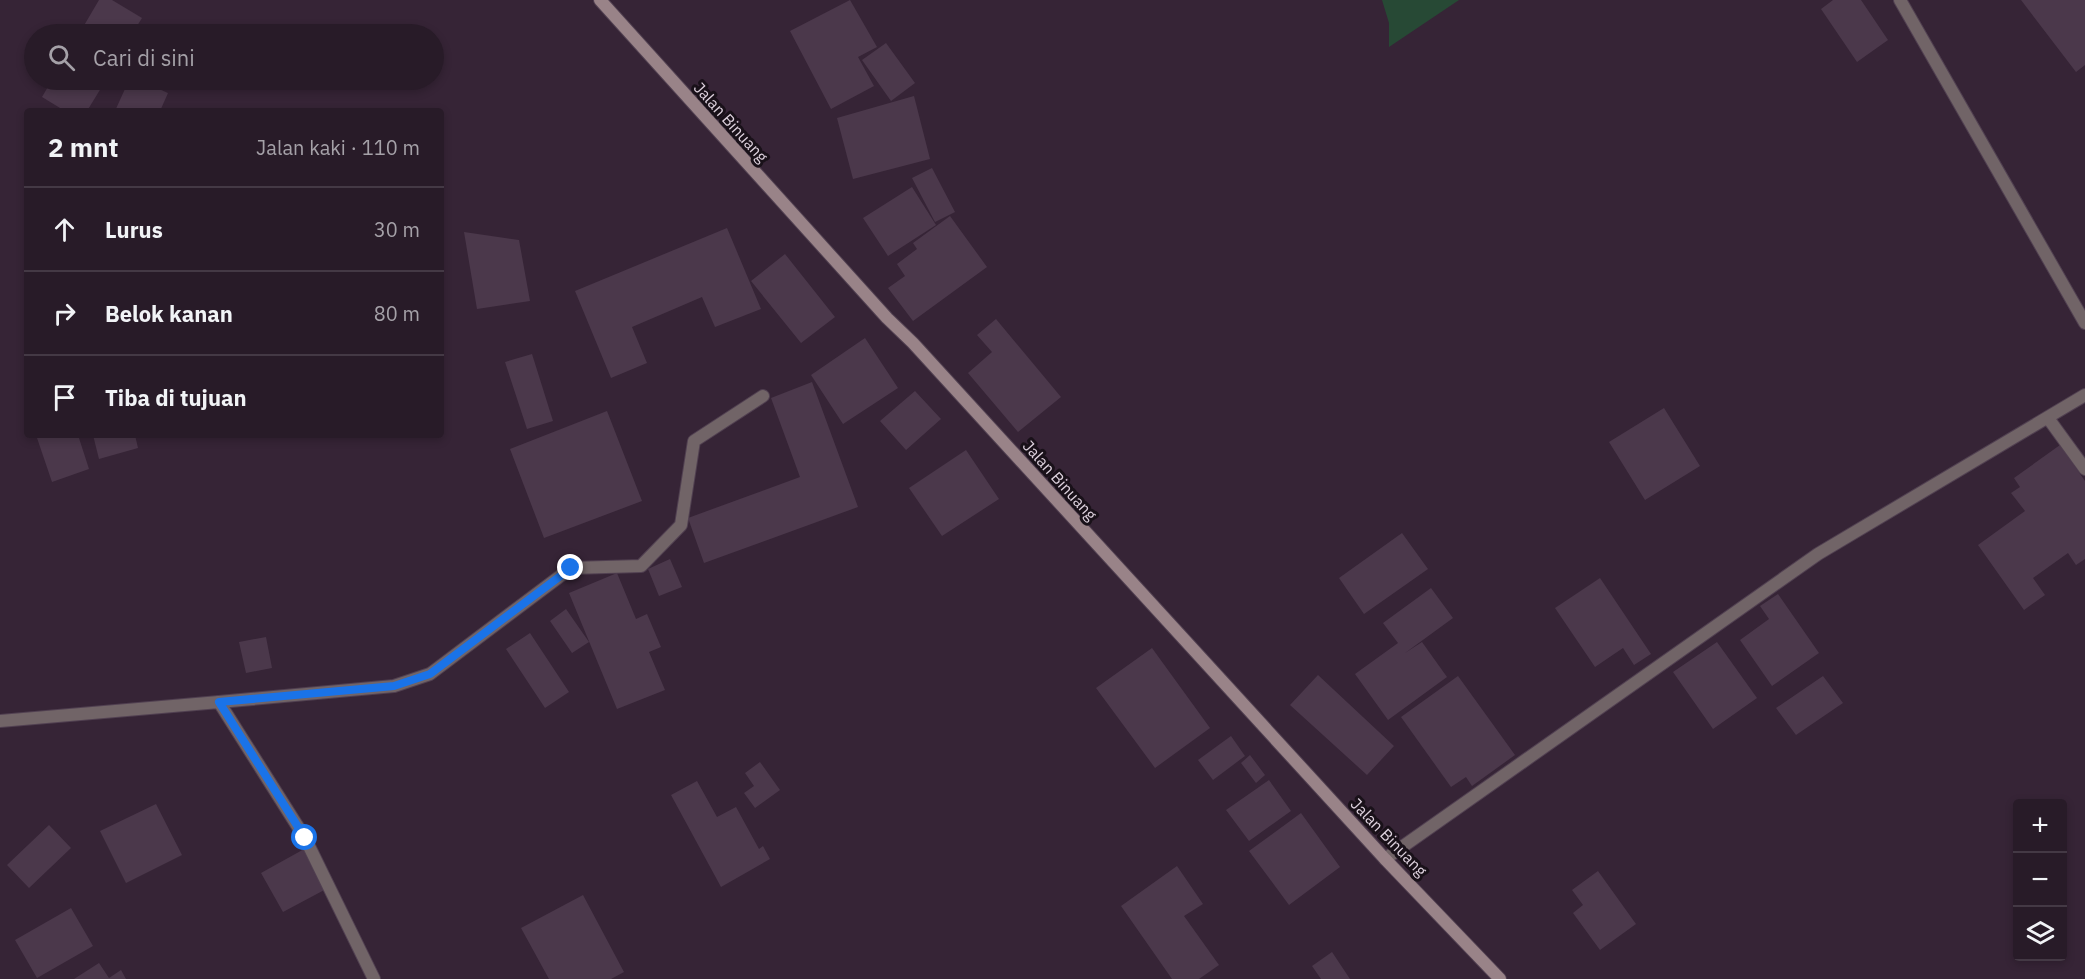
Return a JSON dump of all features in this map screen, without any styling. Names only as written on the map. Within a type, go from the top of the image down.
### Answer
[{"type":"main road","name":"Jalan Binuang","points":[[600,0],[887,318],[913,343],[1385,859],[1500,979]]},
{"type":"street","points":[[1900,0],[2085,323]]},
{"type":"street","points":[[1385,859],[1818,554],[2085,395]]},
{"type":"street","points":[[0,721],[394,686],[430,674],[571,568],[641,566],[681,525],[694,441],[763,396]]},
{"type":"street","points":[[2048,418],[2085,469]]},
{"type":"street","points":[[219,702],[305,838],[374,979]]},
{"type":"green space","points":[[1382,0],[1459,0],[1389,47],[1389,23]]},
{"type":"building","points":[[99,0],[112,0],[142,18],[138,24],[85,24]]},
{"type":"building","points":[[850,0],[877,47],[858,57],[874,86],[831,109],[790,31]]},
{"type":"building","points":[[1833,0],[1861,0],[1888,40],[1857,62],[1821,9]]},
{"type":"building","points":[[2021,0],[2085,0],[2085,65],[2076,72]]},
{"type":"building","points":[[886,43],[915,83],[891,101],[862,60]]},
{"type":"building","points":[[46,90],[100,90],[89,108],[60,108],[42,97]]},
{"type":"building","points":[[124,90],[161,90],[168,93],[161,108],[116,108]]},
{"type":"building","points":[[914,96],[930,159],[853,179],[837,118]]},
{"type":"building","points":[[932,168],[955,212],[935,222],[912,178]]},
{"type":"building","points":[[912,187],[936,225],[888,256],[863,218]]},
{"type":"building","points":[[950,216],[987,267],[913,321],[888,288],[905,276],[897,264],[917,249],[913,243]]},
{"type":"building","points":[[727,228],[761,309],[715,327],[702,297],[632,327],[647,363],[611,378],[575,291]]},
{"type":"building","points":[[464,232],[519,240],[530,301],[477,309]]},
{"type":"building","points":[[785,254],[835,317],[801,343],[751,281]]},
{"type":"building","points":[[996,319],[1061,397],[1018,432],[968,373],[992,352],[977,335]]},
{"type":"building","points":[[865,338],[898,388],[843,424],[811,375]]},
{"type":"building","points":[[532,354],[553,421],[527,429],[505,362]]},
{"type":"building","points":[[812,382],[858,507],[704,563],[688,518],[800,477],[771,398]]},
{"type":"building","points":[[915,391],[941,419],[906,450],[880,421]]},
{"type":"building","points":[[1664,408],[1700,466],[1645,500],[1609,442]]},
{"type":"building","points":[[607,411],[642,501],[544,538],[510,449]]},
{"type":"building","points":[[37,438],[79,438],[89,469],[52,482]]},
{"type":"building","points":[[94,438],[136,438],[138,448],[99,459]]},
{"type":"building","points":[[2060,445],[2085,481],[2085,559],[2076,565],[2068,553],[2033,578],[2045,595],[2024,610],[1978,545],[2025,511],[2011,493],[2020,487],[2014,478]]},
{"type":"building","points":[[966,450],[999,499],[942,536],[909,488]]},
{"type":"building","points":[[1402,533],[1428,569],[1364,614],[1339,578]]},
{"type":"building","points":[[670,559],[682,587],[659,596],[648,569]]},
{"type":"building","points":[[617,573],[636,619],[647,614],[661,647],[649,652],[665,690],[617,709],[569,593]]},
{"type":"building","points":[[1600,578],[1651,654],[1634,665],[1623,648],[1595,667],[1555,608]]},
{"type":"building","points":[[1431,588],[1453,618],[1405,653],[1422,642],[1447,677],[1388,720],[1355,674],[1398,643],[1383,623]]},
{"type":"building","points":[[1778,594],[1819,653],[1772,686],[1740,640],[1769,619],[1760,606]]},
{"type":"building","points":[[566,609],[589,642],[572,653],[550,621]]},
{"type":"building","points":[[530,633],[569,692],[545,708],[506,649]]},
{"type":"building","points":[[266,637],[272,668],[246,673],[239,642]]},
{"type":"building","points":[[1717,642],[1757,698],[1713,729],[1673,672]]},
{"type":"building","points":[[1152,648],[1210,728],[1155,768],[1096,688]]},
{"type":"building","points":[[1318,675],[1394,746],[1367,775],[1290,705]]},
{"type":"building","points":[[1458,676],[1515,755],[1472,786],[1466,777],[1451,787],[1401,717]]},
{"type":"building","points":[[1823,676],[1843,703],[1796,735],[1776,708]]},
{"type":"building","points":[[1231,736],[1245,756],[1213,780],[1198,760]]},
{"type":"building","points":[[1250,755],[1265,775],[1256,783],[1241,763]]},
{"type":"building","points":[[760,762],[780,790],[755,808],[744,793],[754,786],[745,773]]},
{"type":"building","points":[[1269,780],[1291,811],[1249,841],[1226,810]]},
{"type":"building","points":[[697,781],[717,817],[736,807],[759,849],[763,846],[770,859],[721,887],[671,795]]},
{"type":"building","points":[[156,804],[182,855],[126,883],[100,831]]},
{"type":"building","points":[[1301,813],[1340,867],[1289,905],[1249,851]]},
{"type":"building","points":[[49,825],[71,848],[29,888],[7,865]]},
{"type":"building","points":[[306,848],[328,888],[283,912],[261,873]]},
{"type":"building","points":[[1177,866],[1203,904],[1184,916],[1219,965],[1199,979],[1172,979],[1121,906]]},
{"type":"building","points":[[1598,871],[1636,924],[1600,950],[1573,913],[1583,905],[1572,890]]},
{"type":"building","points":[[583,895],[624,972],[611,979],[549,979],[521,928]]},
{"type":"building","points":[[71,908],[93,946],[37,978],[15,940]]},
{"type":"building","points":[[1332,952],[1350,979],[1321,979],[1312,966]]},
{"type":"building","points":[[99,963],[109,978],[121,970],[126,979],[74,979]]},
{"type":"route","points":[[305,838],[219,702],[394,686],[430,674],[571,568]]}]
